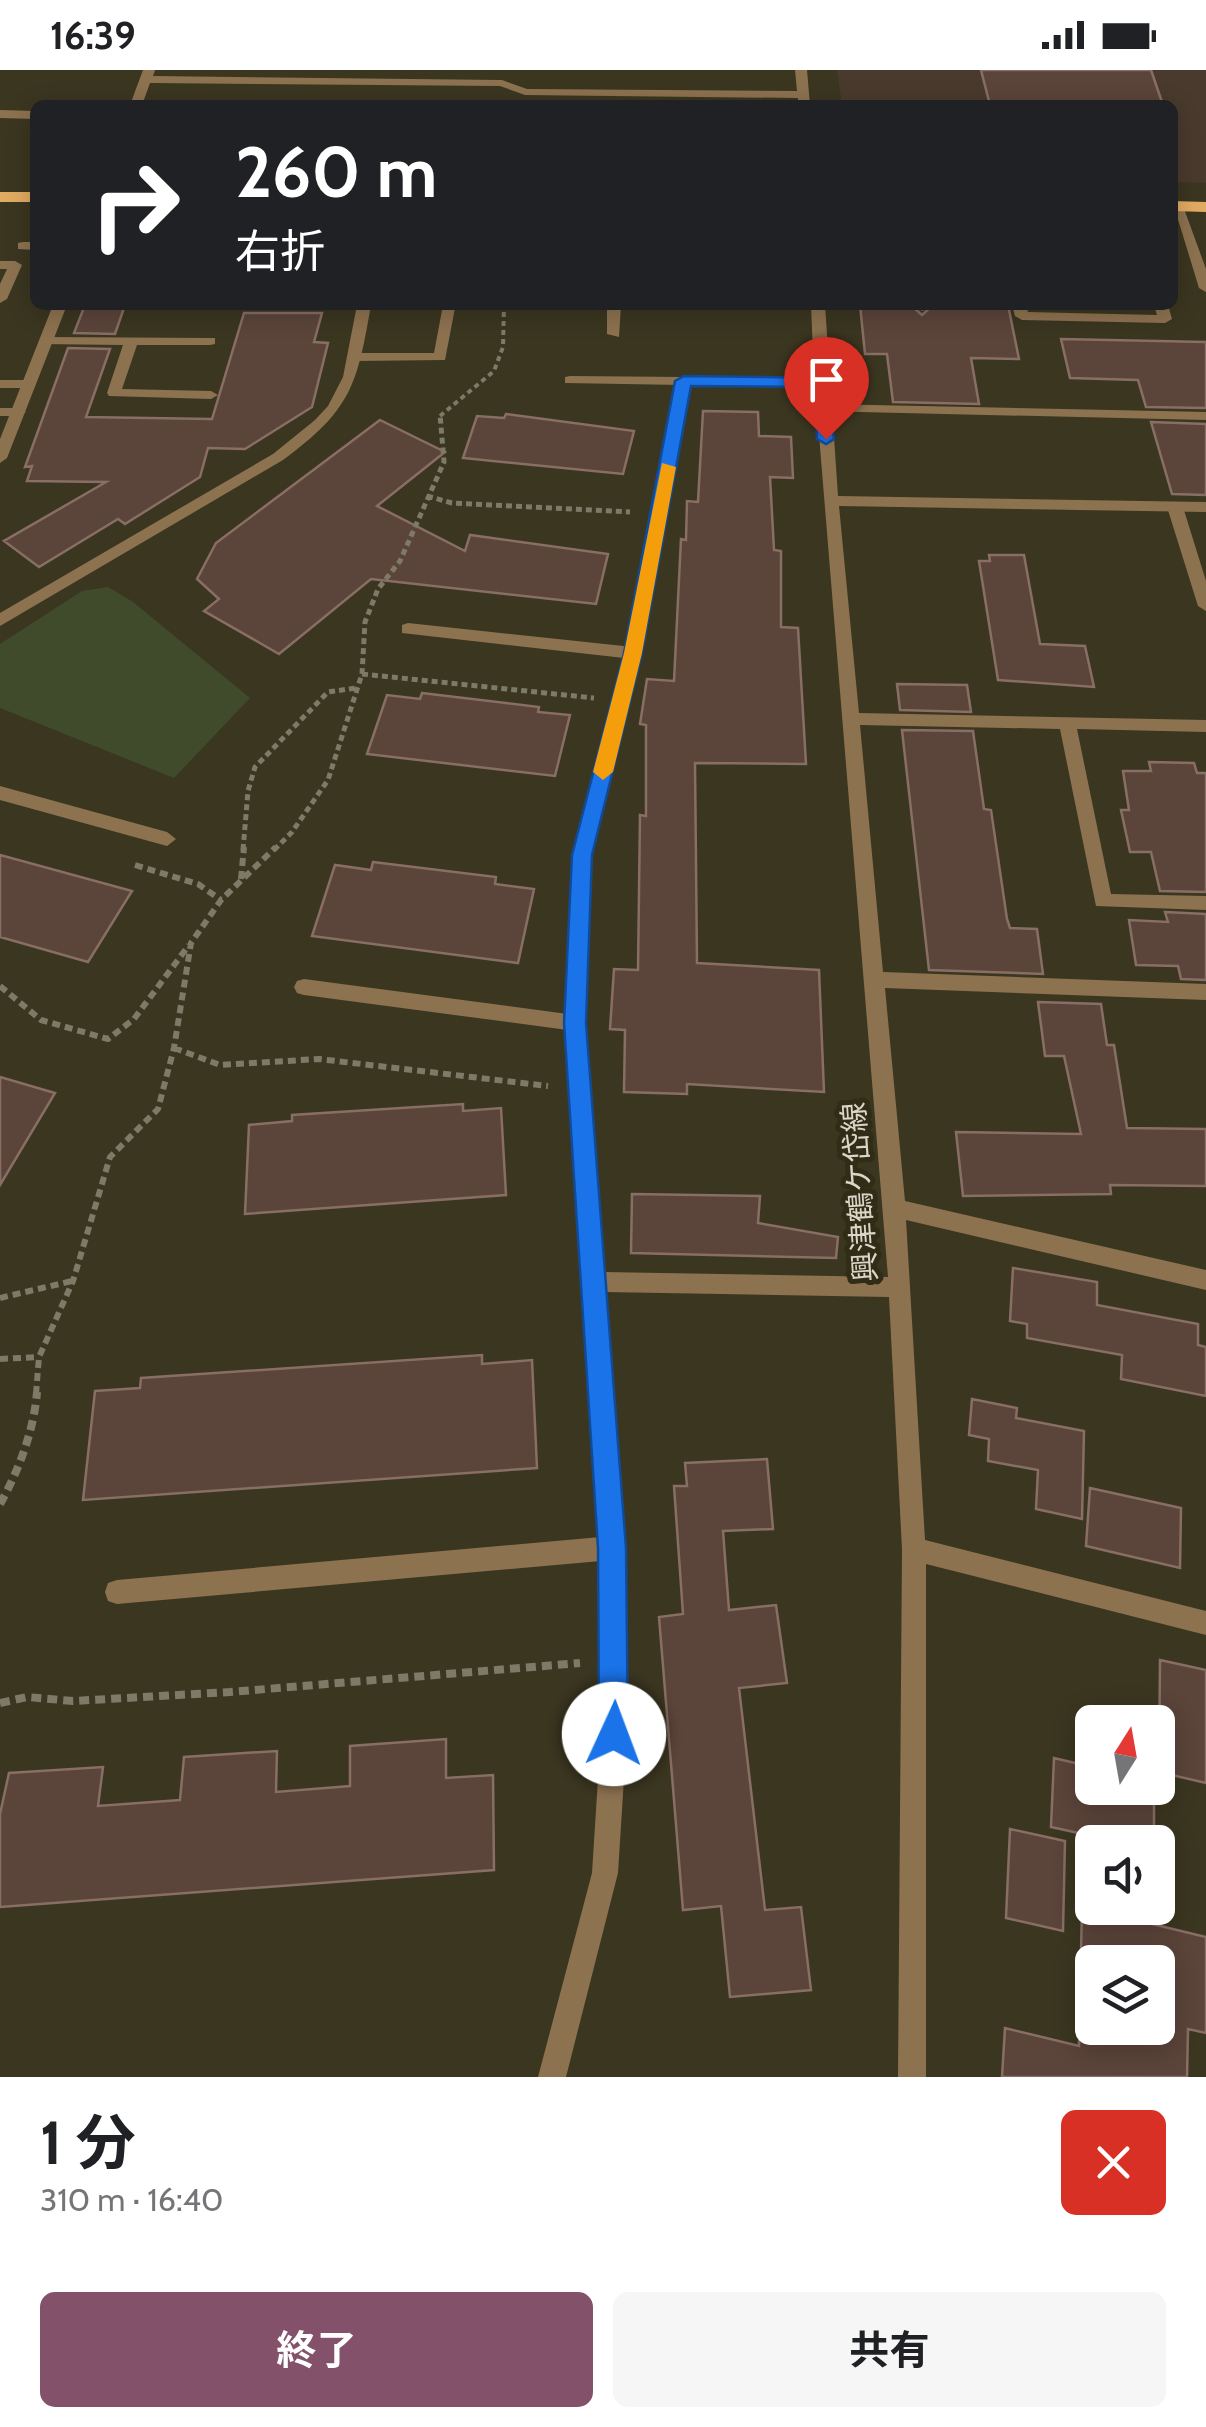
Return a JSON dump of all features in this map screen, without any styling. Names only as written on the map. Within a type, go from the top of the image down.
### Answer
[{"type":"main road","points":[[0,197],[30,193]]},
{"type":"main road","points":[[1178,206],[1206,206]]},
{"type":"street","points":[[138,100],[147,75],[502,82],[525,92],[620,86],[803,100],[801,70]]},
{"type":"street","points":[[0,114],[30,115]]},
{"type":"street","points":[[1178,214],[1206,288]]},
{"type":"street","points":[[0,264],[14,265],[0,299]]},
{"type":"street","points":[[0,458],[58,310]]},
{"type":"street","points":[[0,620],[278,458],[320,428],[350,386],[363,310]]},
{"type":"street","points":[[354,357],[440,357],[448,310]]},
{"type":"street","points":[[614,310],[614,334]]},
{"type":"street","name":"興津鶴ケ岱線","points":[[818,310],[822,408],[896,1208],[896,1287],[914,1549],[912,2077]]},
{"type":"street","points":[[1020,310],[1022,316],[1104,311],[1165,318],[1163,310]]},
{"type":"street","points":[[46,341],[210,341]]},
{"type":"street","points":[[131,341],[114,393],[210,395]]},
{"type":"street","points":[[570,380],[821,382]]},
{"type":"street","points":[[552,2077],[605,1873],[616,1700],[612,1548],[575,1023],[582,855],[622,652],[684,381]]},
{"type":"street","points":[[0,384],[29,384]]},
{"type":"street","points":[[822,408],[1206,416]]},
{"type":"street","points":[[0,412],[19,412]]},
{"type":"street","points":[[831,501],[1206,507]]},
{"type":"street","points":[[1175,507],[1206,606]]},
{"type":"street","points":[[408,628],[622,652]]},
{"type":"street","points":[[851,719],[1206,726]]},
{"type":"street","points":[[1066,723],[1103,901],[1206,903]]},
{"type":"street","points":[[0,794],[167,839]]},
{"type":"street","points":[[874,980],[1206,992]]},
{"type":"street","points":[[304,986],[575,1023]]},
{"type":"street","points":[[896,1208],[1206,1280]]},
{"type":"street","points":[[592,1282],[896,1287]]},
{"type":"street","points":[[117,1592],[612,1548]]},
{"type":"street","points":[[914,1549],[1206,1623]]},
{"type":"path","points":[[0,986],[40,1020],[108,1039],[134,1019],[221,900],[292,832],[328,780],[362,674],[364,622],[378,590],[400,561],[444,462],[440,412],[497,373],[505,355],[504,310]]},
{"type":"path","points":[[428,496],[452,503],[640,512]]},
{"type":"path","points":[[362,674],[602,698],[622,652]]},
{"type":"path","points":[[241,880],[248,791],[255,766],[314,702],[328,692],[357,688]]},
{"type":"path","points":[[0,1504],[13,1481],[35,1413],[39,1356],[73,1281],[110,1157],[158,1109],[174,1048],[191,943]]},
{"type":"path","points":[[174,1048],[220,1065],[318,1059],[554,1087],[546,1019]]},
{"type":"path","points":[[0,1298],[73,1281]]},
{"type":"path","points":[[0,1359],[39,1356]]},
{"type":"path","points":[[579,1679],[580,1643]]},
{"type":"path","points":[[0,1703],[28,1698],[72,1701],[230,1692],[580,1661]]},
{"type":"shaded area","points":[[837,70],[1206,70],[1206,183],[1178,182],[1178,100],[841,100]]},
{"type":"green space","points":[[108,587],[133,602],[250,698],[174,778],[0,708],[0,644],[82,591]]},
{"type":"building","points":[[981,70],[1151,70],[1161,100],[989,100]]},
{"type":"building","points":[[83,310],[123,310],[115,334],[74,333]]},
{"type":"building","points":[[861,310],[916,310],[922,315],[928,310],[1009,310],[1019,359],[971,358],[979,404],[893,402],[887,354],[865,354]]},
{"type":"building","points":[[244,313],[322,313],[314,342],[328,343],[312,407],[245,449],[208,448],[200,477],[125,524],[118,519],[39,567],[4,541],[106,482],[27,481],[32,466],[25,467],[68,348],[110,349],[86,417],[212,419]]},
{"type":"building","points":[[1061,339],[1206,342],[1206,408],[1146,407],[1138,380],[1070,378]]},
{"type":"building","points":[[703,411],[758,412],[759,436],[791,437],[793,478],[770,477],[774,550],[781,551],[781,627],[798,628],[806,764],[695,763],[697,963],[819,970],[824,1092],[687,1084],[687,1094],[624,1092],[625,1030],[610,1029],[614,969],[638,970],[640,815],[646,816],[646,725],[640,724],[647,679],[674,681],[681,539],[686,540],[687,501],[698,502]]},
{"type":"building","points":[[506,414],[634,431],[623,474],[463,458],[477,416],[504,418]]},
{"type":"building","points":[[380,420],[445,452],[377,506],[465,551],[470,535],[608,554],[596,604],[371,579],[279,654],[204,611],[219,599],[197,579],[216,543]]},
{"type":"building","points":[[1151,422],[1206,424],[1206,495],[1172,494]]},
{"type":"building","points":[[989,555],[1024,555],[1040,644],[1085,646],[1094,687],[998,680],[979,561],[990,561]]},
{"type":"building","points":[[897,684],[967,685],[971,712],[900,710]]},
{"type":"building","points":[[422,693],[539,707],[538,712],[570,715],[555,776],[367,754],[387,695],[420,699]]},
{"type":"building","points":[[902,730],[973,731],[984,809],[991,810],[1007,919],[1010,928],[1037,929],[1043,974],[929,970]]},
{"type":"building","points":[[1149,762],[1194,763],[1197,773],[1206,773],[1206,892],[1160,891],[1151,852],[1130,852],[1121,810],[1129,810],[1123,771],[1151,771]]},
{"type":"building","points":[[0,855],[132,891],[88,962],[0,937]]},
{"type":"building","points":[[373,862],[496,877],[495,884],[534,889],[518,963],[312,936],[335,865],[371,870]]},
{"type":"building","points":[[1165,912],[1206,914],[1206,980],[1181,979],[1178,966],[1136,965],[1129,920],[1168,922]]},
{"type":"building","points":[[1038,1002],[1101,1004],[1107,1045],[1114,1045],[1127,1128],[1206,1129],[1206,1186],[1110,1185],[1111,1194],[963,1196],[956,1132],[1081,1134],[1064,1056],[1045,1056]]},
{"type":"building","points":[[0,1077],[55,1093],[0,1185]]},
{"type":"building","points":[[463,1104],[463,1111],[501,1108],[506,1195],[245,1214],[249,1125],[292,1121],[292,1115]]},
{"type":"building","points":[[632,1194],[760,1196],[758,1223],[838,1237],[836,1258],[631,1253]]},
{"type":"building","points":[[1013,1268],[1097,1282],[1097,1305],[1198,1324],[1198,1345],[1206,1347],[1206,1396],[1121,1379],[1122,1355],[1027,1338],[1027,1324],[1010,1321]]},
{"type":"building","points":[[482,1355],[482,1364],[532,1360],[537,1468],[83,1500],[95,1391],[140,1388],[141,1378]]},
{"type":"building","points":[[972,1399],[1017,1408],[1016,1418],[1084,1431],[1082,1519],[1036,1509],[1038,1470],[988,1461],[989,1439],[969,1435]]},
{"type":"building","points":[[767,1459],[773,1529],[723,1531],[729,1610],[776,1605],[787,1683],[739,1688],[765,1910],[801,1907],[811,1990],[730,1997],[721,1906],[683,1910],[659,1617],[683,1614],[674,1486],[687,1486],[685,1463]]},
{"type":"building","points":[[1090,1488],[1181,1508],[1180,1568],[1086,1546]]},
{"type":"building","points":[[1160,1660],[1206,1670],[1206,1783],[1175,1776],[1175,1705],[1160,1705]]},
{"type":"building","points":[[446,1739],[446,1778],[493,1775],[494,1870],[0,1907],[0,1814],[9,1773],[103,1767],[98,1806],[180,1800],[184,1757],[277,1751],[276,1792],[350,1786],[350,1746]]},
{"type":"building","points":[[1054,1758],[1075,1763],[1075,1805],[1154,1805],[1154,1825],[1075,1825],[1075,1832],[1051,1827]]},
{"type":"building","points":[[1010,1829],[1065,1841],[1063,1931],[1006,1918]]},
{"type":"building","points":[[1082,1925],[1156,1925],[1206,1937],[1206,2033],[1188,2029],[1187,2077],[1002,2077],[1005,2028],[1079,2046],[1175,2045],[1175,1945],[1081,1945]]},
{"type":"slow traffic","points":[[603,772],[633,653],[667,467]]},
{"type":"route","points":[[614,1734],[612,1548],[575,1023],[582,855],[633,653],[684,381],[821,382],[826,439]]}]
